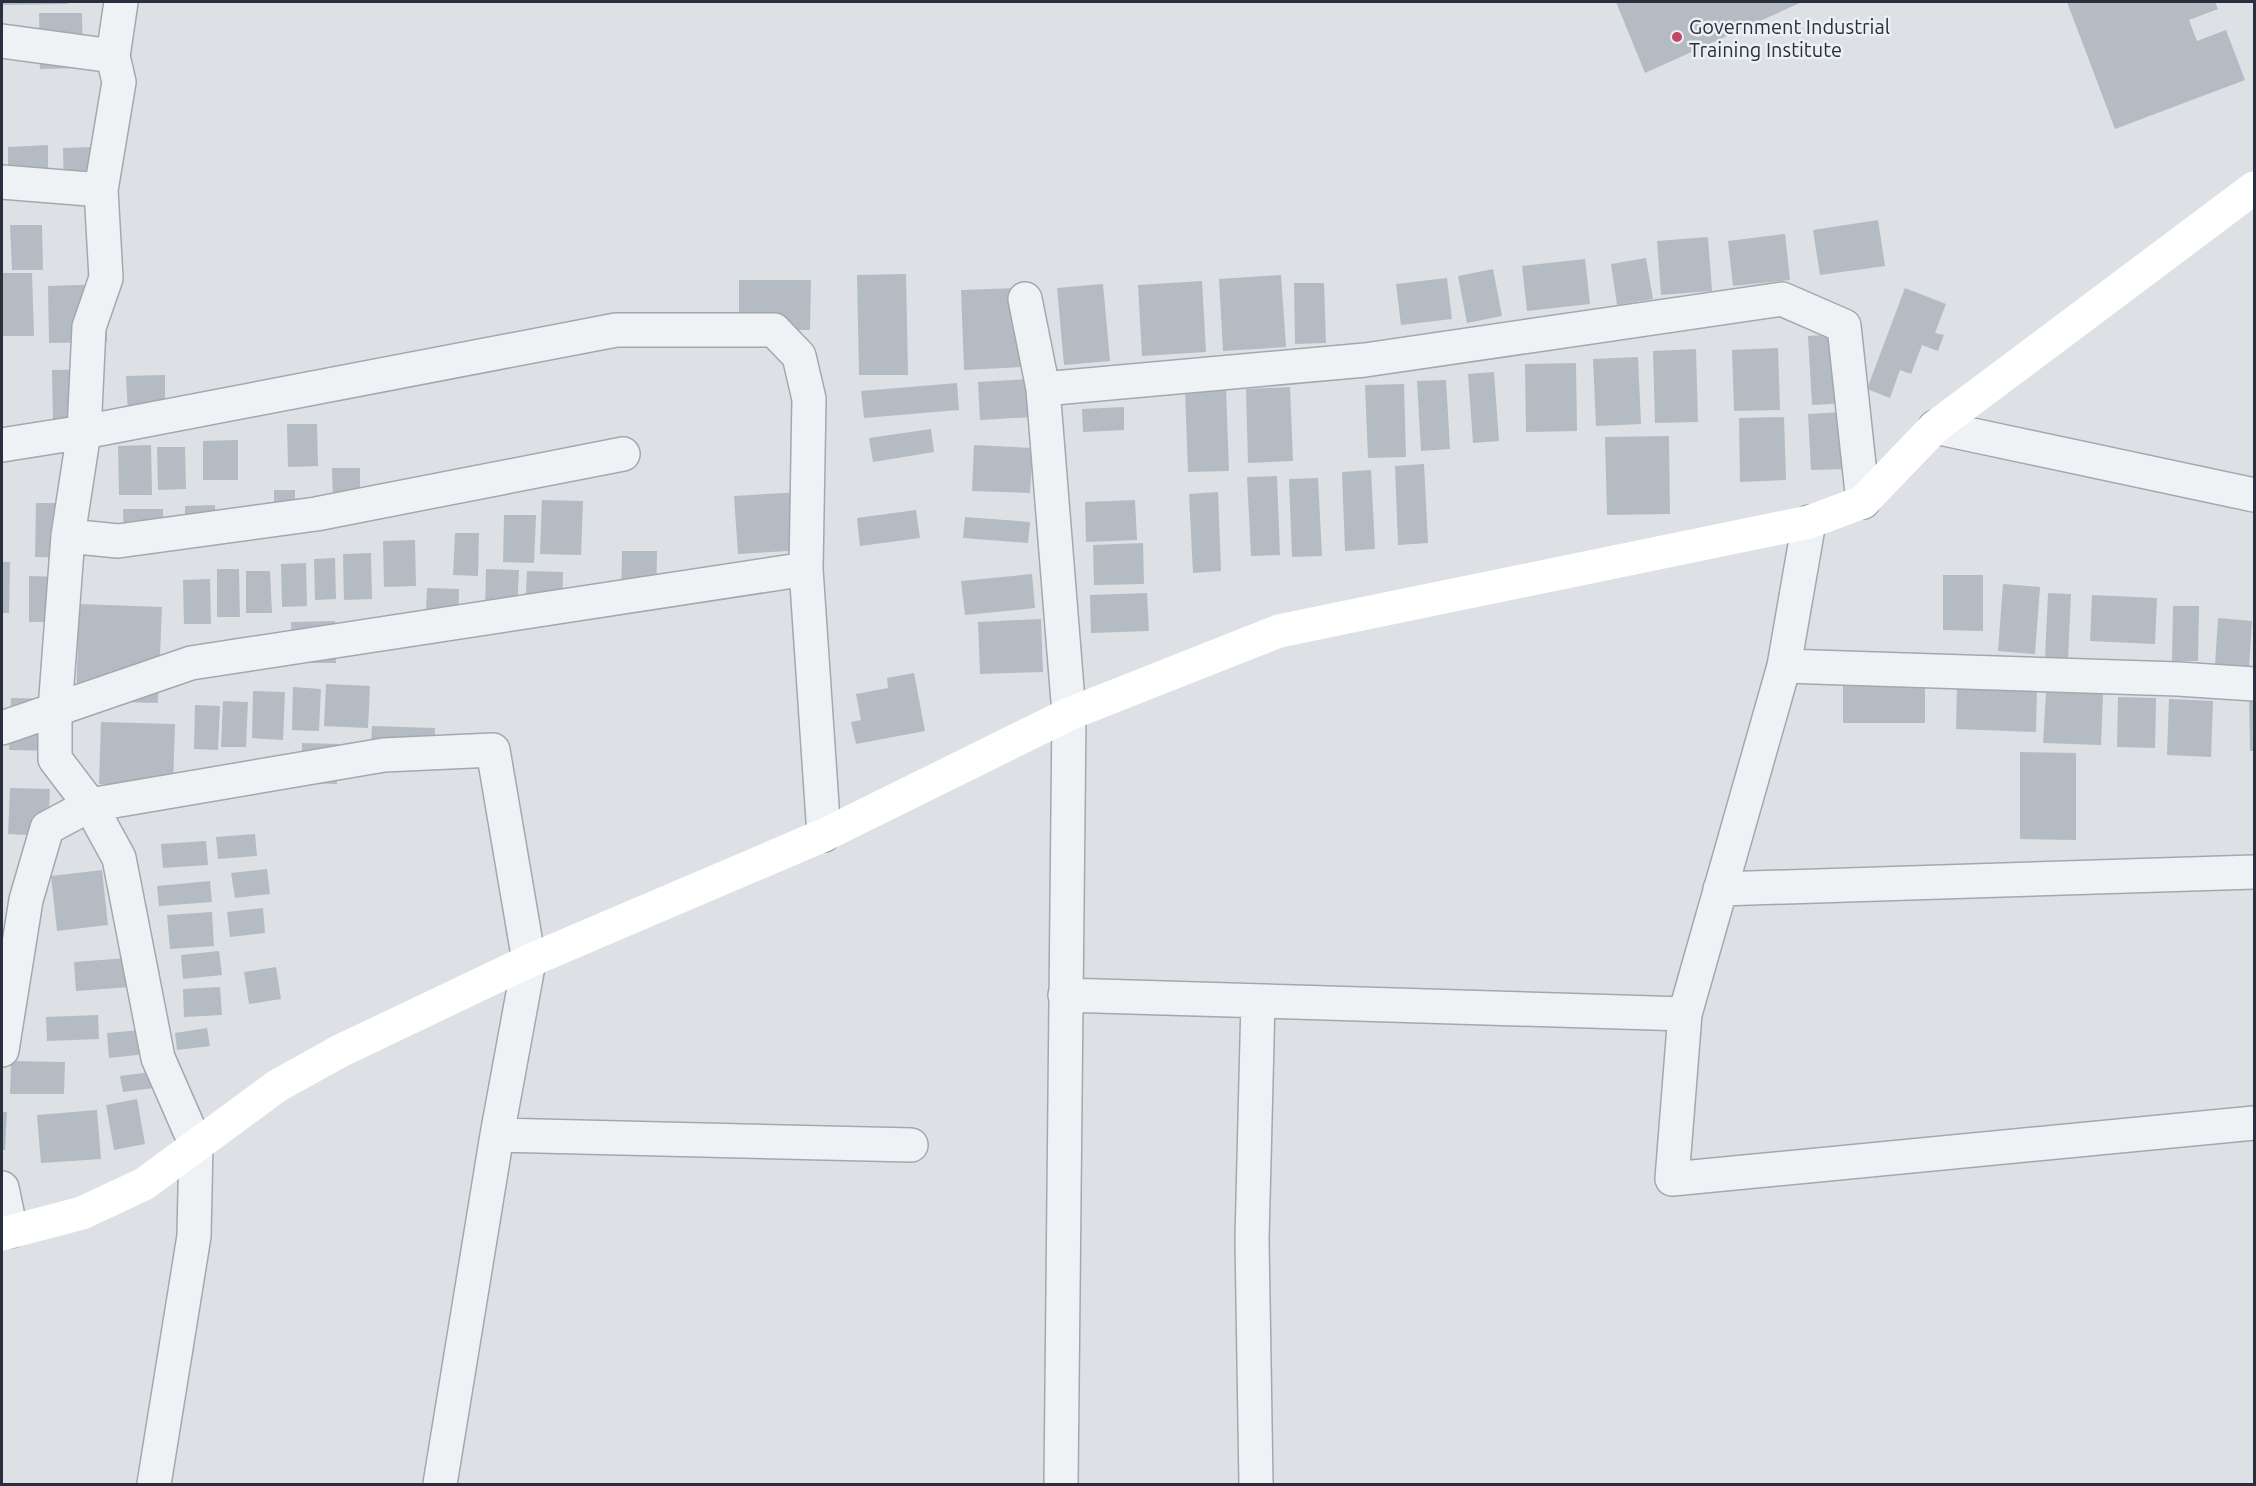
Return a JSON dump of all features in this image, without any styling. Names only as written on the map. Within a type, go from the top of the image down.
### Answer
[{"type":"street","points":[[121,2],[113,56],[119,82],[101,190],[106,278],[89,327],[84,432],[68,536],[56,710],[55,759],[90,805],[119,858],[158,1058],[196,1145],[194,1236],[154,1485]]},
{"type":"street","points":[[2,40],[113,56]]},
{"type":"street","points":[[2,182],[101,190]]},
{"type":"street","points":[[2,1188],[6,1232],[82,1213],[144,1184],[277,1086],[340,1051],[529,961],[824,835],[1069,714],[1280,631],[1809,522],[1863,502],[1935,427],[2254,188]]},
{"type":"street","points":[[1025,299],[1043,389],[1069,714],[1061,1485]]},
{"type":"street","points":[[1043,389],[1365,360],[1782,299],[1844,326],[1863,502]]},
{"type":"street","points":[[2,445],[84,432],[616,330],[774,330],[800,356],[809,399],[806,569],[824,835]]},
{"type":"street","points":[[1935,427],[2254,495]]},
{"type":"street","points":[[68,536],[118,541],[316,514],[623,454]]},
{"type":"street","points":[[1809,522],[1784,666],[1685,1014],[1672,1179],[2254,1123]]},
{"type":"street","points":[[2,728],[191,663],[806,569]]},
{"type":"street","points":[[1784,666],[2178,679],[2254,684]]},
{"type":"street","points":[[2,1050],[26,900],[47,828],[90,805],[384,755],[493,750],[529,961],[496,1135],[440,1485]]},
{"type":"street","points":[[1720,889],[2254,872]]},
{"type":"street","points":[[1065,995],[1685,1014]]},
{"type":"street","points":[[1256,1485],[1252,1239],[1258,1001]]},
{"type":"street","points":[[496,1135],[911,1145]]},
{"type":"building","points":[[2,2],[68,2],[68,4],[2,5]]},
{"type":"building","name":"Government Industrial Training Institute","points":[[1616,2],[1802,2],[1645,73]]},
{"type":"building","points":[[2067,2],[2215,2],[2218,9],[2189,20],[2197,41],[2226,30],[2245,80],[2115,129]]},
{"type":"building","points":[[39,13],[82,13],[83,68],[40,69]]},
{"type":"building","points":[[48,145],[48,198],[8,200],[8,147]]},
{"type":"building","points":[[93,147],[94,197],[64,197],[63,148]]},
{"type":"building","points":[[1878,220],[1885,266],[1820,275],[1813,230]]},
{"type":"building","points":[[10,225],[42,225],[43,270],[12,270]]},
{"type":"building","points":[[1785,234],[1790,280],[1733,286],[1728,241]]},
{"type":"building","points":[[1708,237],[1712,291],[1661,295],[1657,241]]},
{"type":"building","points":[[1646,258],[1653,299],[1617,305],[1611,264]]},
{"type":"building","points":[[1585,259],[1590,304],[1527,311],[1522,266]]},
{"type":"building","points":[[1493,269],[1502,316],[1467,323],[1458,276]]},
{"type":"building","points":[[2,273],[32,273],[34,336],[2,336]]},
{"type":"building","points":[[906,274],[908,375],[859,375],[857,275]]},
{"type":"building","points":[[1281,275],[1286,347],[1223,351],[1219,279]]},
{"type":"building","points":[[1447,278],[1452,319],[1401,325],[1396,284]]},
{"type":"building","points":[[739,280],[811,280],[810,330],[739,330]]},
{"type":"building","points":[[1202,281],[1206,352],[1142,356],[1138,285]]},
{"type":"building","points":[[1294,283],[1324,283],[1326,343],[1295,344]]},
{"type":"building","points":[[107,284],[107,342],[49,343],[48,286]]},
{"type":"building","points":[[1103,284],[1110,361],[1064,365],[1057,288]]},
{"type":"building","points":[[1019,288],[1022,367],[964,370],[961,290]]},
{"type":"building","points":[[1905,288],[1946,304],[1935,333],[1944,335],[1938,351],[1922,345],[1911,374],[1900,370],[1890,398],[1867,389]]},
{"type":"building","points":[[1844,334],[1849,403],[1812,405],[1808,336]]},
{"type":"building","points":[[1778,348],[1780,410],[1734,411],[1732,350]]},
{"type":"building","points":[[1696,349],[1698,422],[1655,423],[1653,351]]},
{"type":"building","points":[[1638,357],[1641,424],[1596,426],[1593,359]]},
{"type":"building","points":[[1576,363],[1577,431],[1526,432],[1525,364]]},
{"type":"building","points":[[99,369],[99,421],[53,422],[52,370]]},
{"type":"building","points":[[1494,372],[1499,441],[1473,443],[1468,374]]},
{"type":"building","points":[[165,375],[165,412],[128,413],[126,376]]},
{"type":"building","points":[[1031,379],[1033,417],[980,420],[978,382]]},
{"type":"building","points":[[1446,380],[1450,449],[1421,451],[1417,381]]},
{"type":"building","points":[[957,383],[959,410],[864,418],[861,391]]},
{"type":"building","points":[[1404,384],[1406,457],[1368,458],[1365,385]]},
{"type":"building","points":[[1290,387],[1293,461],[1248,463],[1246,389]]},
{"type":"building","points":[[1226,389],[1229,471],[1188,472],[1185,390]]},
{"type":"building","points":[[1124,407],[1124,430],[1083,432],[1082,409]]},
{"type":"building","points":[[1843,412],[1846,469],[1811,470],[1808,414]]},
{"type":"building","points":[[1784,417],[1786,480],[1740,482],[1739,418]]},
{"type":"building","points":[[287,424],[317,424],[318,466],[288,467]]},
{"type":"building","points":[[931,429],[934,452],[873,462],[869,438]]},
{"type":"building","points":[[1669,436],[1670,514],[1607,515],[1605,437]]},
{"type":"building","points":[[238,440],[238,480],[203,480],[203,441]]},
{"type":"building","points":[[151,445],[152,495],[119,495],[118,446]]},
{"type":"building","points":[[974,445],[1033,448],[1030,493],[972,491]]},
{"type":"building","points":[[157,447],[185,447],[186,489],[158,490]]},
{"type":"building","points":[[1424,464],[1428,543],[1398,545],[1395,466]]},
{"type":"building","points":[[332,468],[360,468],[360,503],[333,503]]},
{"type":"building","points":[[1371,470],[1375,549],[1345,551],[1342,472]]},
{"type":"building","points":[[1277,476],[1280,555],[1251,556],[1247,477]]},
{"type":"building","points":[[1318,478],[1322,556],[1292,557],[1289,479]]},
{"type":"building","points":[[274,490],[295,490],[295,525],[274,525]]},
{"type":"building","points":[[819,491],[823,549],[738,554],[734,496]]},
{"type":"building","points":[[1218,492],[1221,571],[1193,573],[1189,494]]},
{"type":"building","points":[[542,500],[583,501],[581,555],[540,554]]},
{"type":"building","points":[[1135,500],[1137,540],[1086,542],[1085,502]]},
{"type":"building","points":[[36,503],[83,503],[83,558],[35,557]]},
{"type":"building","points":[[215,505],[216,546],[185,547],[185,506]]},
{"type":"building","points":[[123,509],[163,509],[163,550],[124,550]]},
{"type":"building","points":[[916,510],[920,538],[860,546],[857,518]]},
{"type":"building","points":[[504,515],[536,515],[534,563],[503,562]]},
{"type":"building","points":[[965,517],[1030,522],[1028,543],[963,538]]},
{"type":"building","points":[[455,533],[479,533],[478,576],[453,575]]},
{"type":"building","points":[[415,540],[416,586],[384,587],[383,541]]},
{"type":"building","points":[[1143,543],[1144,584],[1094,585],[1093,545]]},
{"type":"building","points":[[622,551],[657,551],[656,605],[621,604]]},
{"type":"building","points":[[371,553],[372,599],[344,600],[343,554]]},
{"type":"building","points":[[335,558],[336,599],[315,600],[314,559]]},
{"type":"building","points":[[2,562],[10,562],[9,613],[2,613]]},
{"type":"building","points":[[306,563],[307,606],[282,607],[281,564]]},
{"type":"building","points":[[217,569],[239,569],[240,617],[217,617]]},
{"type":"building","points":[[486,569],[519,570],[517,610],[485,609]]},
{"type":"building","points":[[246,571],[270,571],[272,613],[246,613]]},
{"type":"building","points":[[527,571],[563,572],[562,613],[525,611]]},
{"type":"building","points":[[1032,574],[1035,608],[965,615],[961,581]]},
{"type":"building","points":[[1943,575],[1983,575],[1983,631],[1943,630]]},
{"type":"building","points":[[29,576],[61,577],[61,622],[29,622]]},
{"type":"building","points":[[210,579],[211,624],[184,624],[183,580]]},
{"type":"building","points":[[2003,584],[2040,587],[2035,654],[1998,651]]},
{"type":"building","points":[[427,588],[459,589],[458,634],[425,632]]},
{"type":"building","points":[[1147,593],[1149,631],[1091,633],[1090,595]]},
{"type":"building","points":[[2048,593],[2071,594],[2068,660],[2045,659]]},
{"type":"building","points":[[2092,595],[2157,598],[2155,644],[2090,641]]},
{"type":"building","points":[[79,604],[162,607],[158,703],[76,701]]},
{"type":"building","points":[[2173,606],[2199,606],[2198,661],[2172,661]]},
{"type":"building","points":[[2218,618],[2252,621],[2249,668],[2215,666]]},
{"type":"building","points":[[1041,619],[1043,672],[980,674],[978,622]]},
{"type":"building","points":[[335,621],[336,663],[292,663],[291,622]]},
{"type":"building","points":[[914,673],[925,731],[856,744],[851,722],[861,720],[856,694],[888,688],[887,678]]},
{"type":"building","points":[[1843,682],[1925,683],[1925,723],[1843,723]]},
{"type":"building","points":[[326,684],[370,686],[368,728],[324,726]]},
{"type":"building","points":[[1957,685],[2037,688],[2036,732],[1956,729]]},
{"type":"building","points":[[293,687],[321,689],[319,731],[292,730]]},
{"type":"building","points":[[253,691],[285,692],[283,740],[252,738]]},
{"type":"building","points":[[2046,692],[2103,694],[2101,745],[2043,743]]},
{"type":"building","points":[[2249,693],[2254,693],[2254,751],[2250,751]]},
{"type":"building","points":[[2118,697],[2156,698],[2155,748],[2117,747]]},
{"type":"building","points":[[11,698],[57,699],[55,751],[9,750]]},
{"type":"building","points":[[2169,699],[2213,701],[2211,757],[2167,755]]},
{"type":"building","points":[[223,701],[248,702],[246,747],[221,747]]},
{"type":"building","points":[[195,705],[220,706],[218,750],[194,749]]},
{"type":"building","points":[[101,722],[175,724],[173,787],[99,784]]},
{"type":"building","points":[[372,726],[435,728],[434,769],[370,766]]},
{"type":"building","points":[[302,743],[339,744],[337,784],[301,783]]},
{"type":"building","points":[[2020,752],[2076,753],[2076,840],[2020,839]]},
{"type":"building","points":[[10,788],[50,789],[48,836],[8,834]]},
{"type":"building","points":[[255,834],[257,856],[218,859],[216,837]]},
{"type":"building","points":[[206,841],[208,865],[163,868],[161,844]]},
{"type":"building","points":[[267,869],[270,894],[235,898],[231,873]]},
{"type":"building","points":[[102,870],[108,925],[57,931],[51,876]]},
{"type":"building","points":[[210,881],[212,902],[159,906],[157,886]]},
{"type":"building","points":[[263,908],[265,933],[230,937],[227,912]]},
{"type":"building","points":[[212,912],[214,946],[170,949],[167,915]]},
{"type":"building","points":[[219,951],[222,975],[183,979],[181,955]]},
{"type":"building","points":[[141,957],[144,986],[76,991],[74,962]]},
{"type":"building","points":[[276,967],[281,999],[249,1004],[244,972]]},
{"type":"building","points":[[220,987],[222,1015],[184,1017],[183,989]]},
{"type":"building","points":[[98,1015],[99,1039],[47,1041],[46,1017]]},
{"type":"building","points":[[207,1028],[210,1046],[177,1050],[175,1033]]},
{"type":"building","points":[[152,1029],[155,1053],[109,1058],[107,1033]]},
{"type":"building","points":[[11,1061],[65,1062],[64,1094],[10,1094]]},
{"type":"building","points":[[167,1070],[169,1086],[123,1092],[120,1076]]},
{"type":"building","points":[[137,1099],[145,1144],[114,1150],[106,1105]]},
{"type":"building","points":[[97,1110],[101,1159],[41,1163],[37,1115]]},
{"type":"building","points":[[2,1112],[7,1112],[5,1150],[2,1150]]},
{"type":"place","name":"Government Industrial Training Institute","points":[[1677,37]]}]
